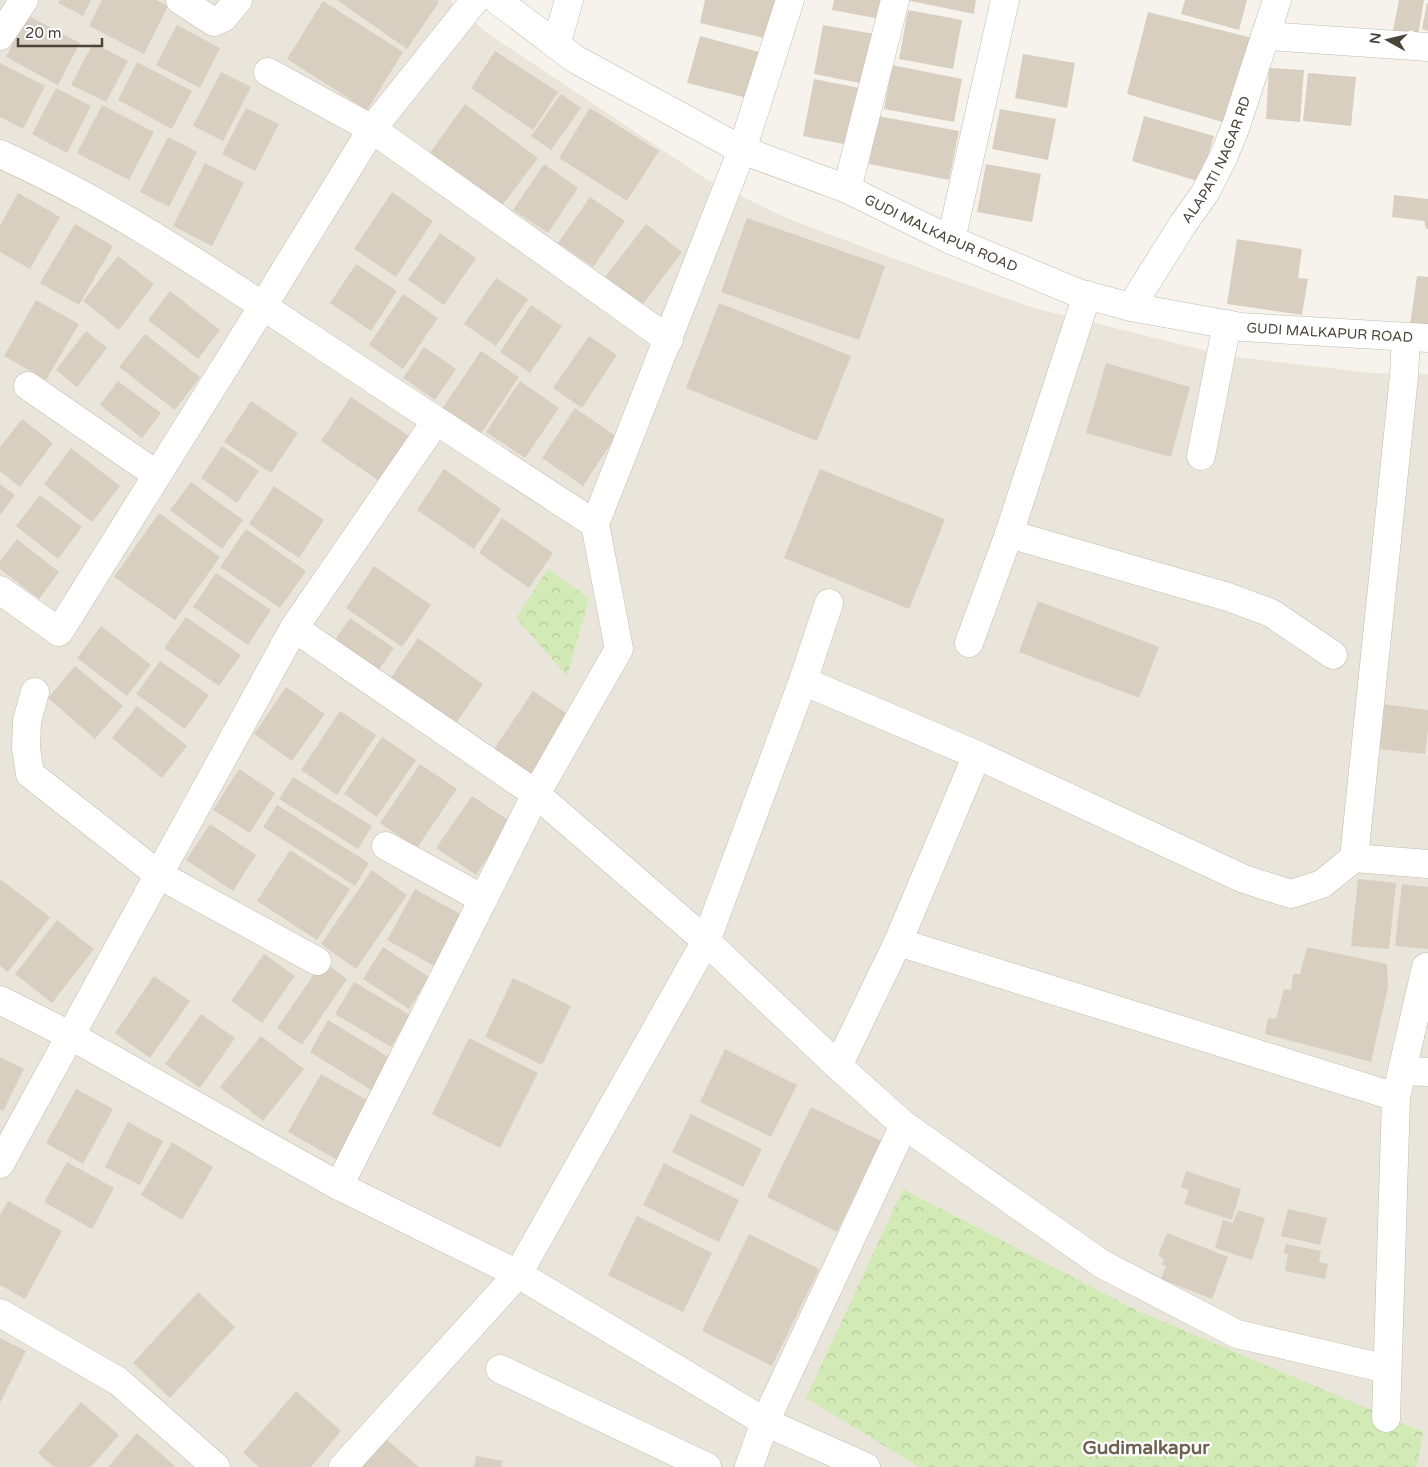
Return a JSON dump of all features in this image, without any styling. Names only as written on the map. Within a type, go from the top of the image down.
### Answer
[{"type":"street","points":[[0,36],[24,0]]},
{"type":"street","points":[[180,0],[214,22],[224,18],[238,0]]},
{"type":"street","points":[[0,590],[59,632],[372,128],[475,0]]},
{"type":"street","name":"GUDI MALKAPUR ROAD","points":[[497,0],[575,59],[742,150],[847,189],[951,240],[1086,295],[1131,308],[1242,327],[1417,337]]},
{"type":"street","points":[[556,44],[569,0]]},
{"type":"street","points":[[339,1186],[536,794],[619,649],[595,524],[742,150],[790,0]]},
{"type":"street","points":[[847,189],[895,0]]},
{"type":"street","points":[[951,240],[1005,0]]},
{"type":"street","name":"ALAPATI NAGAR RD","points":[[1131,308],[1183,224],[1205,193],[1223,158],[1236,126],[1277,0]]},
{"type":"street","points":[[1265,36],[1428,47]]},
{"type":"street","points":[[268,72],[372,128],[668,340]]},
{"type":"street","points":[[0,154],[43,173],[129,221],[263,306],[595,524]]},
{"type":"street","points":[[969,643],[1009,534],[1086,295]]},
{"type":"street","points":[[1201,456],[1227,324]]},
{"type":"street","points":[[1354,858],[1404,376],[1417,337]]},
{"type":"street","points":[[28,386],[156,475]]},
{"type":"street","points":[[0,1164],[294,628],[436,421]]},
{"type":"street","points":[[1009,534],[1228,597],[1271,613],[1333,655]]},
{"type":"street","points":[[343,1467],[518,1274],[706,941],[803,681],[829,603]]},
{"type":"street","points":[[294,628],[536,794],[706,941],[904,1126],[1102,1264],[1237,1334],[1387,1369]]},
{"type":"street","points":[[803,681],[977,755],[1244,879],[1291,894],[1322,884],[1354,858],[1428,864]]},
{"type":"street","points":[[35,692],[28,721],[26,748],[30,774],[159,875],[317,961]]},
{"type":"street","points":[[838,1066],[898,942],[977,755]]},
{"type":"street","points":[[386,846],[483,899]]},
{"type":"street","points":[[898,942],[1396,1097]]},
{"type":"street","points":[[1386,1418],[1396,1097],[1415,1072],[1426,967]]},
{"type":"street","points":[[0,1000],[71,1036],[339,1186],[518,1274],[765,1422],[866,1467]]},
{"type":"street","points":[[748,1467],[765,1422],[904,1126]]},
{"type":"street","points":[[0,1313],[118,1381],[216,1467]]},
{"type":"street","points":[[500,1369],[707,1467]]},
{"type":"shaded area","points":[[0,0],[450,0],[487,33],[706,179],[784,217],[900,261],[1034,308],[1227,356],[1371,373],[1428,374],[1428,1467],[0,1467]]},
{"type":"green space","points":[[548,569],[589,598],[567,676],[516,618]]},
{"type":"green space","points":[[903,1189],[1136,1310],[1423,1432],[1417,1467],[919,1467],[806,1398]]},
{"type":"building","points":[[60,0],[91,0],[83,16],[58,3]]},
{"type":"building","points":[[102,0],[156,0],[168,6],[144,54],[89,26]]},
{"type":"building","points":[[337,0],[436,0],[439,2],[407,49]]},
{"type":"building","points":[[705,0],[783,0],[773,40],[700,23]]},
{"type":"building","points":[[834,0],[890,0],[886,20],[832,10]]},
{"type":"building","points":[[906,0],[976,0],[974,14]]},
{"type":"building","points":[[1185,0],[1247,0],[1239,30],[1181,14]]},
{"type":"building","points":[[1399,0],[1424,0],[1418,35],[1393,30]]},
{"type":"building","points":[[323,1],[403,52],[367,110],[287,59]]},
{"type":"building","points":[[1428,3],[1428,31],[1422,29]]},
{"type":"building","points":[[908,10],[962,20],[953,69],[899,59]]},
{"type":"building","points":[[1148,12],[1257,39],[1236,126],[1127,94]]},
{"type":"building","points":[[27,15],[80,43],[58,85],[6,57]]},
{"type":"building","points":[[177,25],[220,48],[200,88],[156,65]]},
{"type":"building","points":[[823,25],[880,35],[870,85],[814,74]]},
{"type":"building","points":[[700,36],[767,54],[755,100],[687,83]]},
{"type":"building","points":[[93,43],[128,61],[106,102],[71,85]]},
{"type":"building","points":[[495,51],[558,92],[533,130],[471,88]]},
{"type":"building","points":[[1023,54],[1075,63],[1067,108],[1015,98]]},
{"type":"building","points":[[137,62],[192,91],[172,129],[118,100]]},
{"type":"building","points":[[0,63],[45,86],[23,129],[0,117]]},
{"type":"building","points":[[892,65],[962,79],[954,122],[884,109]]},
{"type":"building","points":[[1269,68],[1304,70],[1300,122],[1266,119]]},
{"type":"building","points":[[221,72],[251,87],[223,141],[193,126]]},
{"type":"building","points":[[1308,73],[1356,77],[1351,126],[1303,121]]},
{"type":"building","points":[[814,79],[865,89],[854,146],[803,136]]},
{"type":"building","points":[[56,88],[91,106],[67,153],[32,134]]},
{"type":"building","points":[[561,94],[581,108],[551,150],[531,136]]},
{"type":"building","points":[[465,104],[538,158],[501,207],[429,154]]},
{"type":"building","points":[[102,105],[154,132],[129,180],[77,153]]},
{"type":"building","points":[[246,108],[279,124],[255,171],[222,154]]},
{"type":"building","points":[[590,108],[659,151],[627,201],[559,158]]},
{"type":"building","points":[[1000,109],[1056,119],[1048,160],[992,149]]},
{"type":"building","points":[[878,116],[959,131],[949,180],[869,164]]},
{"type":"building","points":[[1144,116],[1214,136],[1200,182],[1132,161]]},
{"type":"building","points":[[168,137],[197,152],[169,207],[140,192]]},
{"type":"building","points":[[205,163],[244,183],[212,246],[173,226]]},
{"type":"building","points":[[544,164],[578,188],[548,233],[513,210]]},
{"type":"building","points":[[986,164],[1041,174],[1032,222],[977,212]]},
{"type":"building","points":[[392,192],[433,221],[396,277],[354,249]]},
{"type":"building","points":[[18,193],[60,217],[30,269],[0,252],[0,226]]},
{"type":"building","points":[[1394,195],[1428,199],[1428,229],[1426,229],[1424,221],[1392,217]]},
{"type":"building","points":[[590,197],[625,221],[593,267],[558,243]]},
{"type":"building","points":[[747,218],[885,266],[859,340],[721,292]]},
{"type":"building","points":[[75,224],[113,246],[79,305],[40,283]]},
{"type":"building","points":[[646,224],[682,252],[642,305],[605,277]]},
{"type":"building","points":[[440,233],[476,258],[444,305],[408,280]]},
{"type":"building","points":[[1237,239],[1302,249],[1298,278],[1308,279],[1302,315],[1227,304]]},
{"type":"building","points":[[118,256],[154,284],[119,330],[83,301]]},
{"type":"building","points":[[356,264],[397,291],[371,331],[330,303]]},
{"type":"building","points":[[1417,276],[1428,277],[1428,327],[1410,325]]},
{"type":"building","points":[[496,278],[528,299],[496,346],[464,324]]},
{"type":"building","points":[[170,291],[220,330],[198,359],[148,320]]},
{"type":"building","points":[[403,294],[438,318],[403,369],[369,345]]},
{"type":"building","points":[[36,300],[79,324],[46,380],[4,356]]},
{"type":"building","points":[[719,303],[851,356],[817,441],[686,388]]},
{"type":"building","points":[[531,305],[562,326],[530,373],[500,352]]},
{"type":"building","points":[[86,331],[107,348],[77,387],[56,370]]},
{"type":"building","points":[[145,334],[200,377],[175,410],[119,367]]},
{"type":"building","points":[[589,336],[617,355],[582,408],[553,388]]},
{"type":"building","points":[[424,347],[456,369],[435,400],[403,378]]},
{"type":"building","points":[[481,351],[519,377],[480,435],[442,409]]},
{"type":"building","points":[[1106,363],[1190,387],[1171,457],[1086,433]]},
{"type":"building","points":[[118,381],[161,413],[142,438],[100,405]]},
{"type":"building","points":[[520,381],[559,408],[525,458],[486,432]]},
{"type":"building","points":[[351,397],[412,438],[382,483],[321,441]]},
{"type":"building","points":[[251,401],[298,433],[271,473],[224,442]]},
{"type":"building","points":[[575,408],[616,436],[583,486],[542,458]]},
{"type":"building","points":[[22,419],[53,443],[20,487],[0,471],[0,447]]},
{"type":"building","points":[[222,446],[259,471],[237,503],[201,478]]},
{"type":"building","points":[[71,448],[120,486],[92,522],[44,484]]},
{"type":"building","points":[[444,469],[501,509],[474,549],[417,510]]},
{"type":"building","points":[[820,469],[945,519],[909,609],[784,558]]},
{"type":"building","points":[[191,482],[243,520],[222,549],[170,510]]},
{"type":"building","points":[[0,484],[15,495],[0,515]]},
{"type":"building","points":[[274,486],[324,520],[299,558],[249,524]]},
{"type":"building","points":[[40,495],[82,527],[58,559],[16,526]]},
{"type":"building","points":[[159,513],[220,557],[175,620],[114,577]]},
{"type":"building","points":[[502,518],[553,553],[529,588],[479,553]]},
{"type":"building","points":[[246,529],[306,571],[280,608],[220,567]]},
{"type":"building","points":[[17,539],[59,572],[39,599],[0,569],[0,561]]},
{"type":"building","points":[[374,566],[431,605],[402,647],[346,608]]},
{"type":"building","points":[[216,573],[271,610],[248,645],[193,607]]},
{"type":"building","points":[[1038,601],[1159,647],[1139,698],[1019,652]]},
{"type":"building","points":[[186,617],[241,655],[219,686],[164,648]]},
{"type":"building","points":[[350,618],[394,648],[376,674],[332,644]]},
{"type":"building","points":[[101,626],[151,665],[127,696],[77,658]]},
{"type":"building","points":[[418,638],[483,684],[452,729],[386,685]]},
{"type":"building","points":[[160,661],[209,695],[185,729],[136,694]]},
{"type":"building","points":[[75,666],[123,706],[95,739],[48,698]]},
{"type":"building","points":[[286,687],[325,714],[292,761],[254,734]]},
{"type":"building","points":[[533,691],[578,721],[536,782],[492,752]]},
{"type":"building","points":[[1375,703],[1428,710],[1425,754],[1369,748]]},
{"type":"building","points":[[137,706],[187,746],[162,778],[112,738]]},
{"type":"building","points":[[340,711],[376,735],[337,795],[301,770]]},
{"type":"building","points":[[382,737],[416,760],[377,817],[344,794]]},
{"type":"building","points":[[420,764],[457,789],[417,848],[380,823]]},
{"type":"building","points":[[239,769],[275,793],[250,833],[213,810]]},
{"type":"building","points":[[293,777],[372,826],[358,849],[279,799]]},
{"type":"building","points":[[472,796],[511,822],[476,875],[436,848]]},
{"type":"building","points":[[277,805],[369,863],[355,886],[263,827]]},
{"type":"building","points":[[210,824],[256,855],[233,891],[186,860]]},
{"type":"building","points":[[290,850],[350,889],[317,940],[257,901]]},
{"type":"building","points":[[372,870],[407,895],[356,969],[321,944]]},
{"type":"building","points":[[0,879],[50,917],[8,972],[0,966]]},
{"type":"building","points":[[1358,879],[1396,883],[1389,949],[1351,946]]},
{"type":"building","points":[[1402,884],[1428,887],[1428,949],[1395,946]]},
{"type":"building","points":[[415,889],[466,917],[438,968],[387,940]]},
{"type":"building","points":[[57,920],[94,949],[52,1003],[15,974]]},
{"type":"building","points":[[383,947],[429,977],[409,1009],[363,979]]},
{"type":"building","points":[[1307,947],[1387,964],[1388,987],[1371,1062],[1265,1034],[1268,1018],[1276,1019],[1284,989],[1291,990],[1293,974],[1300,974]]},
{"type":"building","points":[[264,954],[295,976],[262,1023],[231,1001]]},
{"type":"building","points":[[323,961],[347,979],[302,1045],[277,1028]]},
{"type":"building","points":[[154,976],[190,1001],[150,1058],[115,1033]]},
{"type":"building","points":[[513,978],[571,1006],[542,1065],[485,1037]]},
{"type":"building","points":[[354,982],[410,1015],[391,1047],[335,1014]]},
{"type":"building","points":[[201,1014],[235,1038],[200,1088],[165,1064]]},
{"type":"building","points":[[328,1020],[395,1061],[376,1093],[310,1052]]},
{"type":"building","points":[[261,1036],[304,1069],[263,1121],[220,1087]]},
{"type":"building","points":[[469,1038],[538,1073],[500,1148],[432,1114]]},
{"type":"building","points":[[725,1049],[797,1085],[771,1137],[700,1102]]},
{"type":"building","points":[[0,1057],[24,1069],[3,1111],[0,1109]]},
{"type":"building","points":[[321,1074],[376,1105],[343,1163],[288,1132]]},
{"type":"building","points":[[76,1089],[113,1109],[83,1164],[46,1143]]},
{"type":"building","points":[[811,1107],[881,1141],[837,1232],[767,1197]]},
{"type":"building","points":[[691,1114],[762,1149],[743,1187],[672,1152]]},
{"type":"building","points":[[128,1122],[163,1141],[140,1185],[105,1167]]},
{"type":"building","points":[[172,1142],[213,1167],[182,1220],[141,1195]]},
{"type":"building","points":[[67,1162],[114,1188],[92,1229],[44,1202]]},
{"type":"building","points":[[664,1163],[739,1200],[719,1242],[643,1205]]},
{"type":"building","points":[[1186,1171],[1241,1189],[1232,1220],[1184,1204],[1189,1190],[1181,1187]]},
{"type":"building","points":[[8,1201],[62,1231],[25,1299],[0,1285],[0,1215]]},
{"type":"building","points":[[1288,1209],[1327,1218],[1320,1245],[1281,1236]]},
{"type":"building","points":[[1238,1210],[1265,1218],[1252,1260],[1215,1248],[1223,1220],[1233,1223]]},
{"type":"building","points":[[637,1216],[712,1253],[683,1312],[608,1275]]},
{"type":"building","points":[[1167,1233],[1228,1257],[1212,1299],[1161,1279],[1166,1266],[1162,1265],[1164,1259],[1158,1256]]},
{"type":"building","points":[[749,1234],[819,1269],[772,1366],[702,1331]]},
{"type":"building","points":[[1286,1244],[1321,1251],[1319,1262],[1328,1264],[1325,1279],[1285,1271],[1288,1254],[1284,1253]]},
{"type":"building","points":[[198,1292],[235,1327],[170,1398],[133,1363]]},
{"type":"building","points":[[0,1338],[26,1351],[0,1403]]},
{"type":"building","points":[[296,1391],[341,1431],[311,1467],[259,1467],[243,1453]]},
{"type":"building","points":[[81,1402],[119,1435],[91,1467],[54,1467],[38,1453]]},
{"type":"building","points":[[137,1433],[176,1467],[108,1467]]},
{"type":"building","points":[[379,1433],[419,1467],[350,1467]]},
{"type":"building","points":[[476,1456],[503,1461],[501,1467],[474,1467]]},
{"type":"district","name":"Gudimalkapur","points":[[1146,1448]]}]
